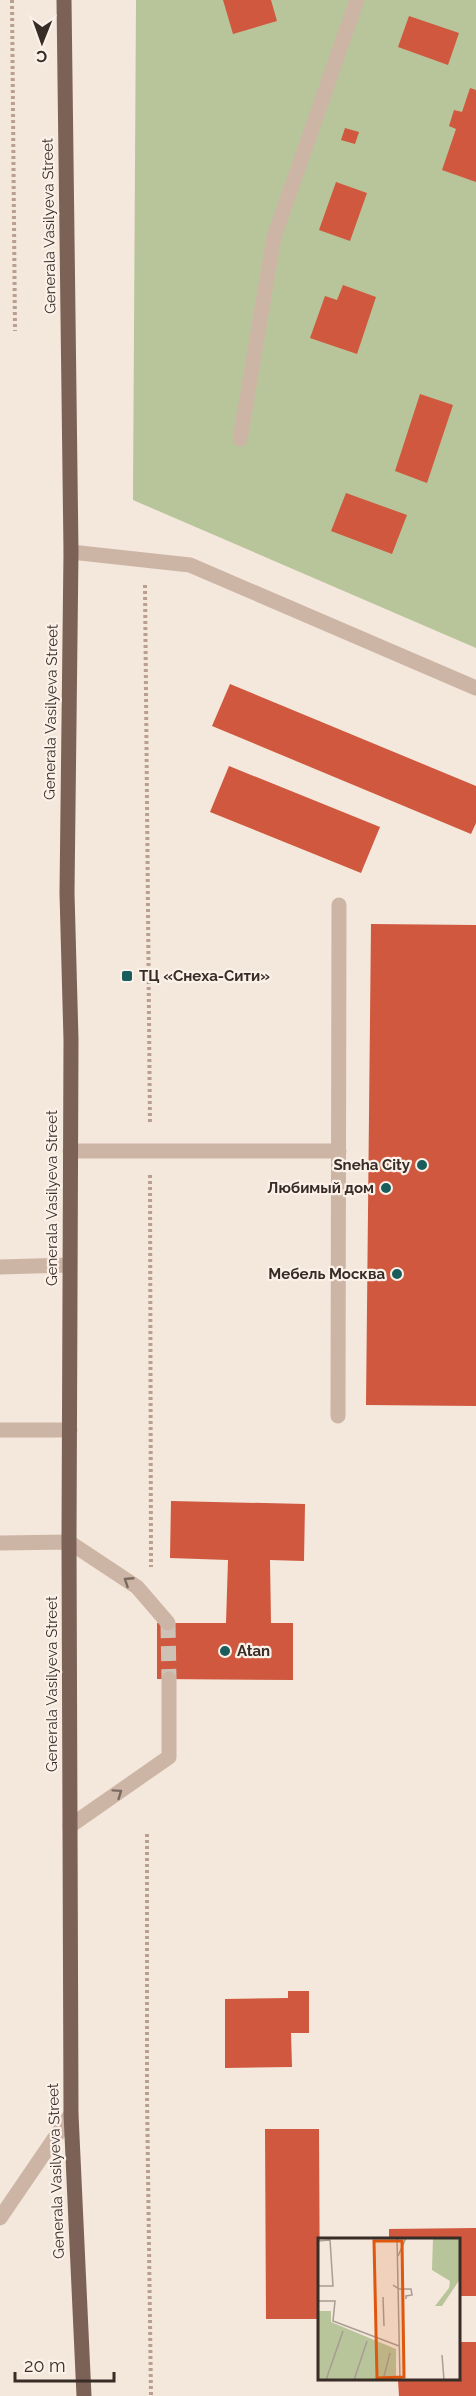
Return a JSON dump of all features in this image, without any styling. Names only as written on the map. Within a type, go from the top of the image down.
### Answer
[{"type":"main road","name":"Generala Vasilyeva Street","points":[[64,0],[70,552],[67,881],[71,1040],[69,1265],[71,2114],[84,2396]]},
{"type":"lane","points":[[240,439],[274,237],[357,0]]},
{"type":"lane","points":[[70,552],[190,565],[476,688]]},
{"type":"lane","points":[[338,1416],[339,905]]},
{"type":"lane","points":[[70,1151],[339,1151]]},
{"type":"lane","points":[[0,1267],[69,1265]]},
{"type":"lane","points":[[0,1430],[70,1430]]},
{"type":"lane","points":[[0,1543],[69,1542],[137,1587],[168,1623]]},
{"type":"lane","points":[[70,1826],[169,1757],[168,1679]]},
{"type":"lane","points":[[0,2218],[71,2114]]},
{"type":"path","points":[[12,0],[15,331]]},
{"type":"path","points":[[145,578],[150,1125]]},
{"type":"path","points":[[150,1175],[151,1603]]},
{"type":"path","points":[[147,1834],[147,2094],[151,2396]]},
{"type":"green space","points":[[136,0],[476,0],[476,648],[133,500]]},
{"type":"building","points":[[223,0],[271,0],[277,21],[233,34]]},
{"type":"building","points":[[409,16],[459,33],[448,65],[398,47]]},
{"type":"building","points":[[470,88],[476,90],[476,182],[442,170],[456,129],[449,126],[454,110],[462,112]]},
{"type":"building","points":[[345,128],[359,132],[355,144],[341,140]]},
{"type":"building","points":[[336,182],[367,193],[350,241],[319,230]]},
{"type":"building","points":[[343,285],[376,297],[357,354],[310,338],[325,296],[337,300]]},
{"type":"building","points":[[420,394],[453,405],[427,483],[395,471]]},
{"type":"building","points":[[346,493],[407,515],[392,554],[331,531]]},
{"type":"building","points":[[230,684],[476,786],[476,823],[471,834],[212,726]]},
{"type":"building","points":[[229,766],[380,827],[361,873],[210,812]]},
{"type":"building","name":"Sneha City","points":[[371,924],[476,925],[476,1406],[366,1405]]},
{"type":"building","points":[[171,1501],[305,1504],[304,1561],[270,1560],[271,1623],[293,1623],[293,1680],[157,1679],[157,1623],[226,1623],[228,1560],[170,1558]]},
{"type":"building","points":[[288,1991],[309,1991],[309,2033],[291,2033],[292,2067],[225,2068],[225,1999],[288,1998]]},
{"type":"building","points":[[265,2129],[319,2129],[318,2319],[266,2319]]},
{"type":"building","points":[[476,2228],[476,2296],[461,2296],[461,2238],[389,2238],[389,2229]]},
{"type":"building","points":[[461,2342],[476,2342],[476,2396],[399,2396],[398,2381],[461,2381]]},
{"type":"tunnel","points":[[168,1623],[169,1679]]},
{"type":"place","name":"ТЦ «Снеха-Сити»","points":[[127,976]]},
{"type":"place","name":"Sneha City","points":[[422,1165]]},
{"type":"place","name":"Любимый дом","points":[[386,1188]]},
{"type":"place","name":"Мебель Москва","points":[[397,1274]]},
{"type":"place","name":"Atan","points":[[225,1651]]}]
